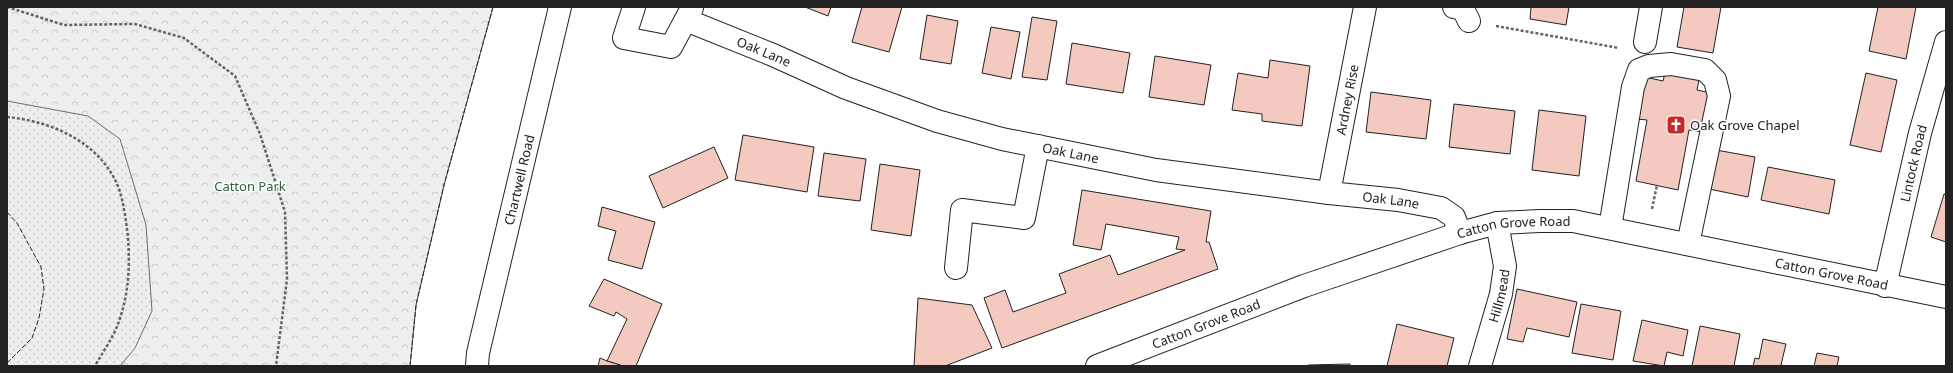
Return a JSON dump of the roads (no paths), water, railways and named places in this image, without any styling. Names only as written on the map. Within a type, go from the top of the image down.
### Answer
[{"type":"main road","name":"Chartwell Road","points":[[476,362],[560,7]]},
{"type":"main road","name":"Oak Lane","points":[[634,7],[624,38],[672,47],[689,14],[846,88],[922,116],[1002,138],[1156,170],[1328,193],[1398,200],[1441,208],[1454,217],[1460,233]]},
{"type":"main road","name":"Ardney Rise","points":[[1328,193],[1365,7]]},
{"type":"main road","points":[[1645,42],[1651,7]]},
{"type":"main road","name":"Lintock Road","points":[[1885,286],[1920,133],[1946,42]]},
{"type":"main road","points":[[1610,228],[1633,87],[1639,70],[1649,66],[1671,64],[1705,70],[1715,80],[1719,96],[1688,244]]},
{"type":"main road","points":[[956,268],[962,210],[1024,218],[1038,146]]},
{"type":"main road","name":"Catton Grove Road","points":[[1097,366],[1304,286],[1460,233],[1497,223],[1540,220],[1573,221],[1885,286],[1946,297]]},
{"type":"main road","name":"Hillmead","points":[[1480,366],[1501,294],[1505,266],[1497,223]]},
{"type":"place","name":"Oak Grove Chapel","points":[[1676,125]]},
{"type":"park label","name":"Catton Park","points":[[250,186]]}]
